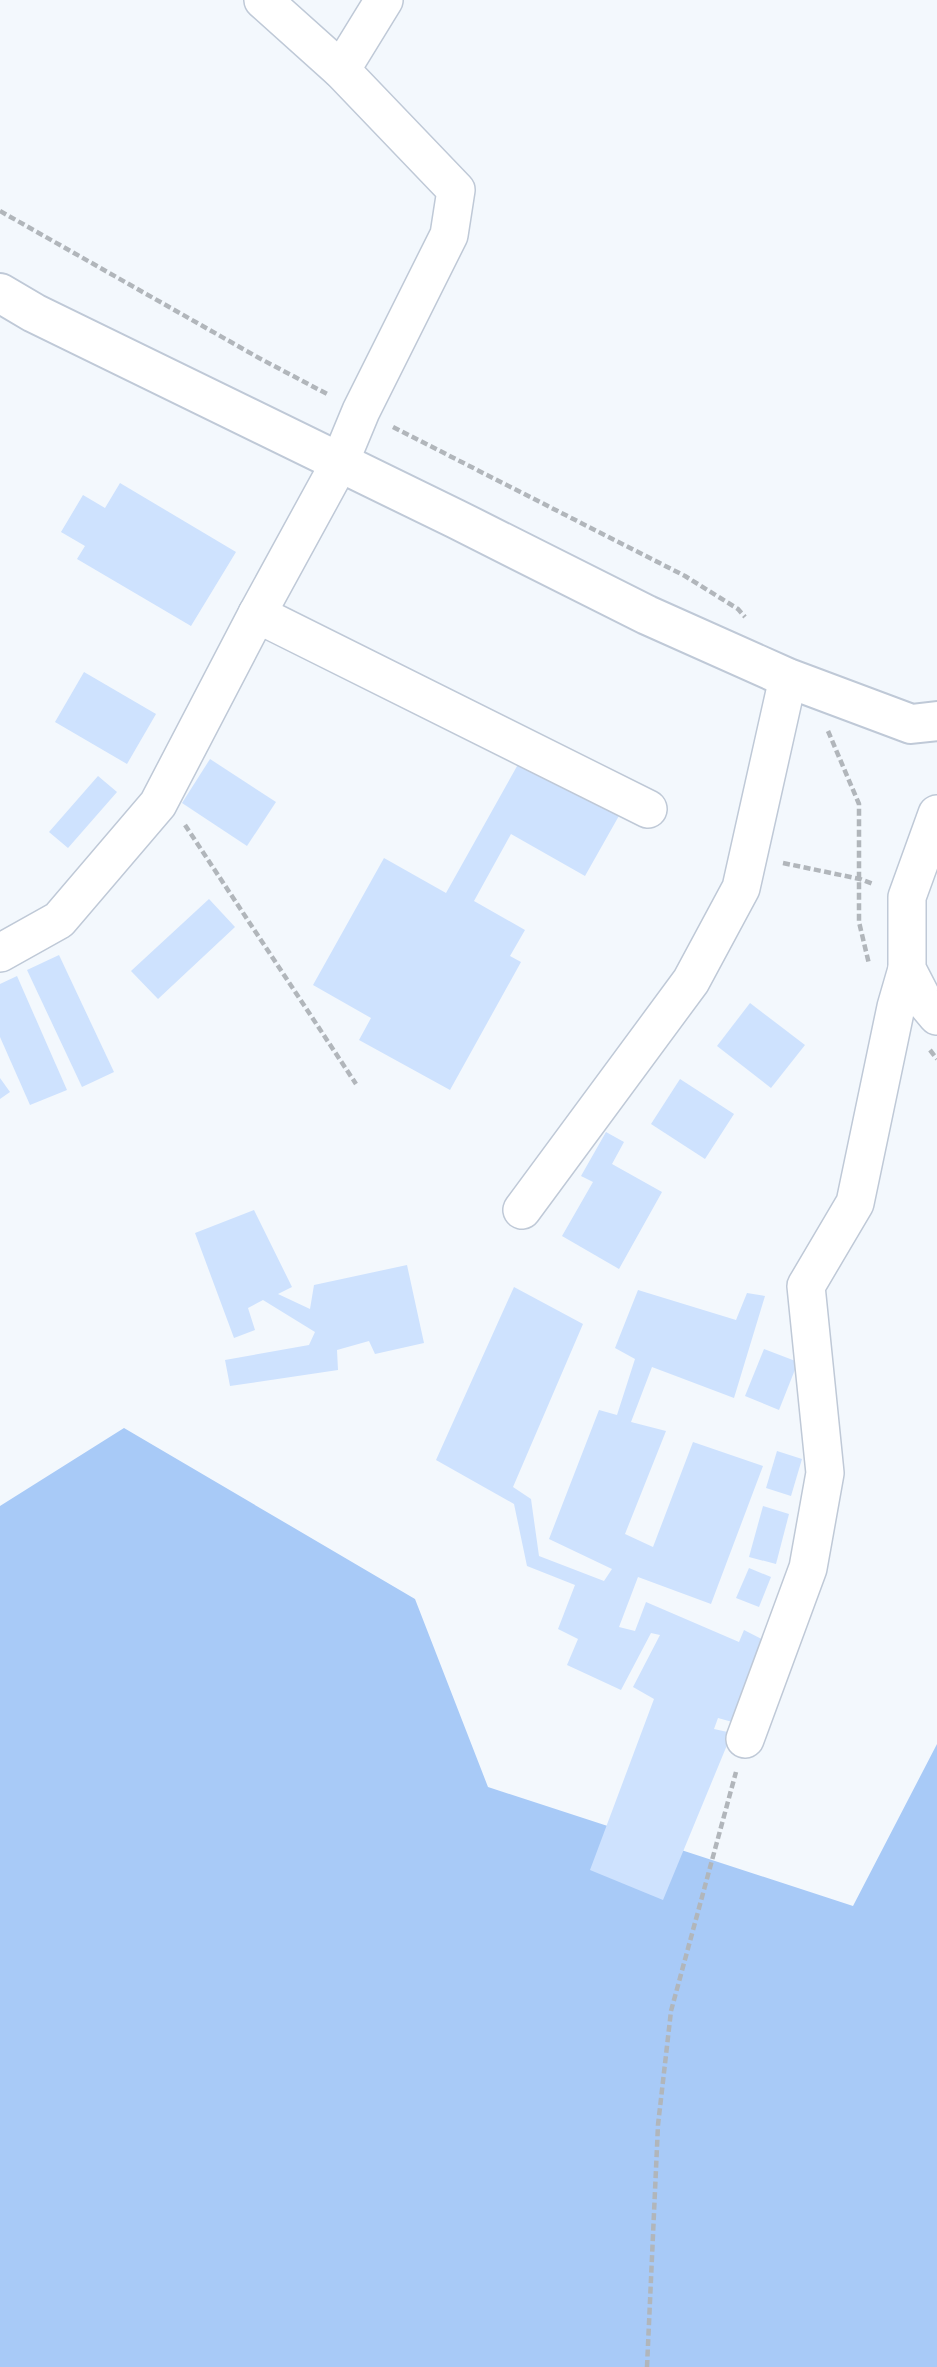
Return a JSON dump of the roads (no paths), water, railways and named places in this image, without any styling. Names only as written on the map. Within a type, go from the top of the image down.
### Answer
[{"type":"street","points":[[0,953],[59,920],[158,804],[339,464],[361,411],[449,235],[456,190],[341,71],[263,0]]},
{"type":"street","points":[[341,71],[384,0]]},
{"type":"street","points":[[0,293],[34,313],[647,615],[788,678],[911,724],[937,721]]},
{"type":"street","points":[[257,614],[648,809]]},
{"type":"street","points":[[522,1210],[691,981],[741,888],[788,678]]},
{"type":"street","points":[[745,1739],[808,1569],[825,1473],[806,1286],[855,1203],[896,1007],[907,969],[907,897],[937,814]]},
{"type":"street","points":[[907,969],[922,998],[937,1016]]}]
